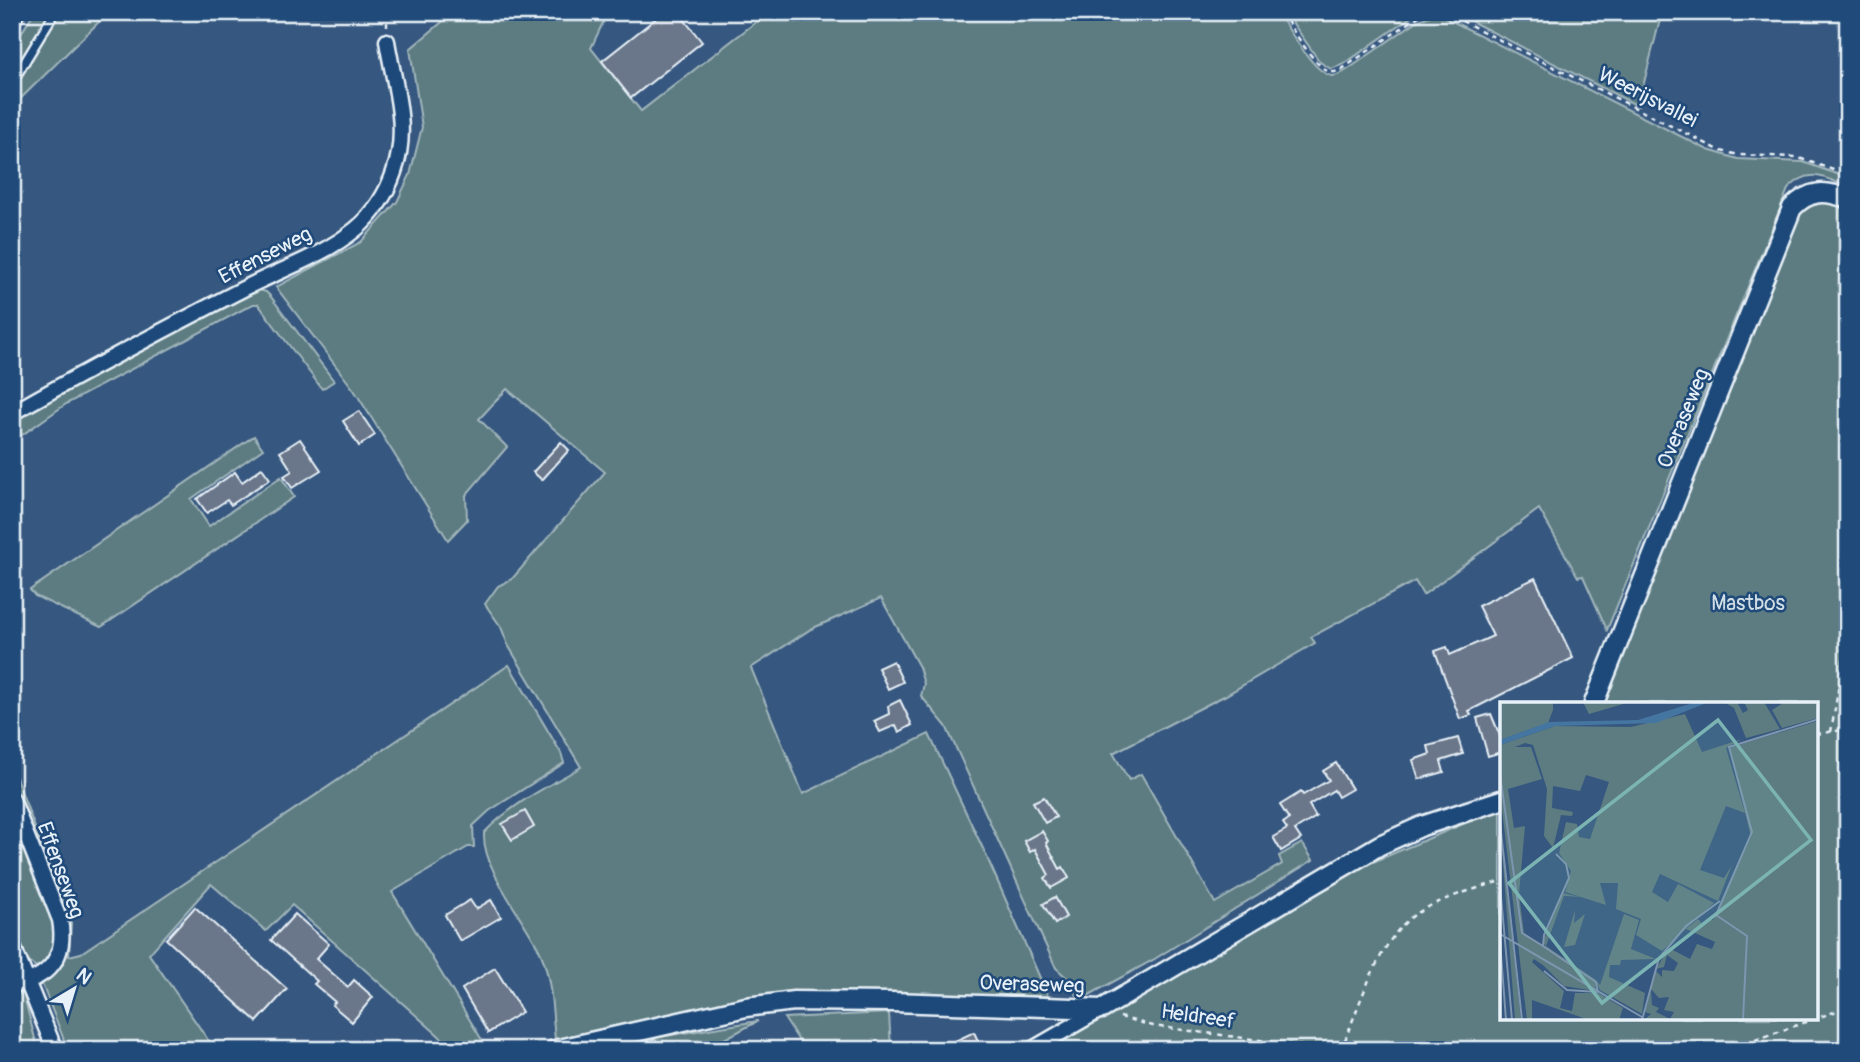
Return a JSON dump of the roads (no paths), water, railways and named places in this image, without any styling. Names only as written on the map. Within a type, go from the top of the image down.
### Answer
[{"type":"street","name":"Effenseweg","points":[[12,412],[183,320],[331,245],[356,229],[389,186],[401,142],[401,113],[387,41]]},
{"type":"street","name":"Overaseweg","points":[[1594,702],[1792,208],[1802,197],[1823,191],[1848,199]]},
{"type":"street","name":"Effenseweg","points":[[12,799],[60,920],[62,935],[62,945],[50,967],[27,982],[12,985]]},
{"type":"street","name":"Overaseweg","points":[[555,1050],[746,1007],[794,1001],[1102,1009],[1380,845],[1422,826],[1500,800]]},
{"type":"street","points":[[12,944],[55,1050]]},
{"type":"street","points":[[1031,1050],[1102,1009]]},
{"type":"lane","points":[[12,83],[55,12]]},
{"type":"railway","points":[[12,33],[24,12]]},
{"type":"park label","name":"Mastbos","points":[[1748,603]]}]
